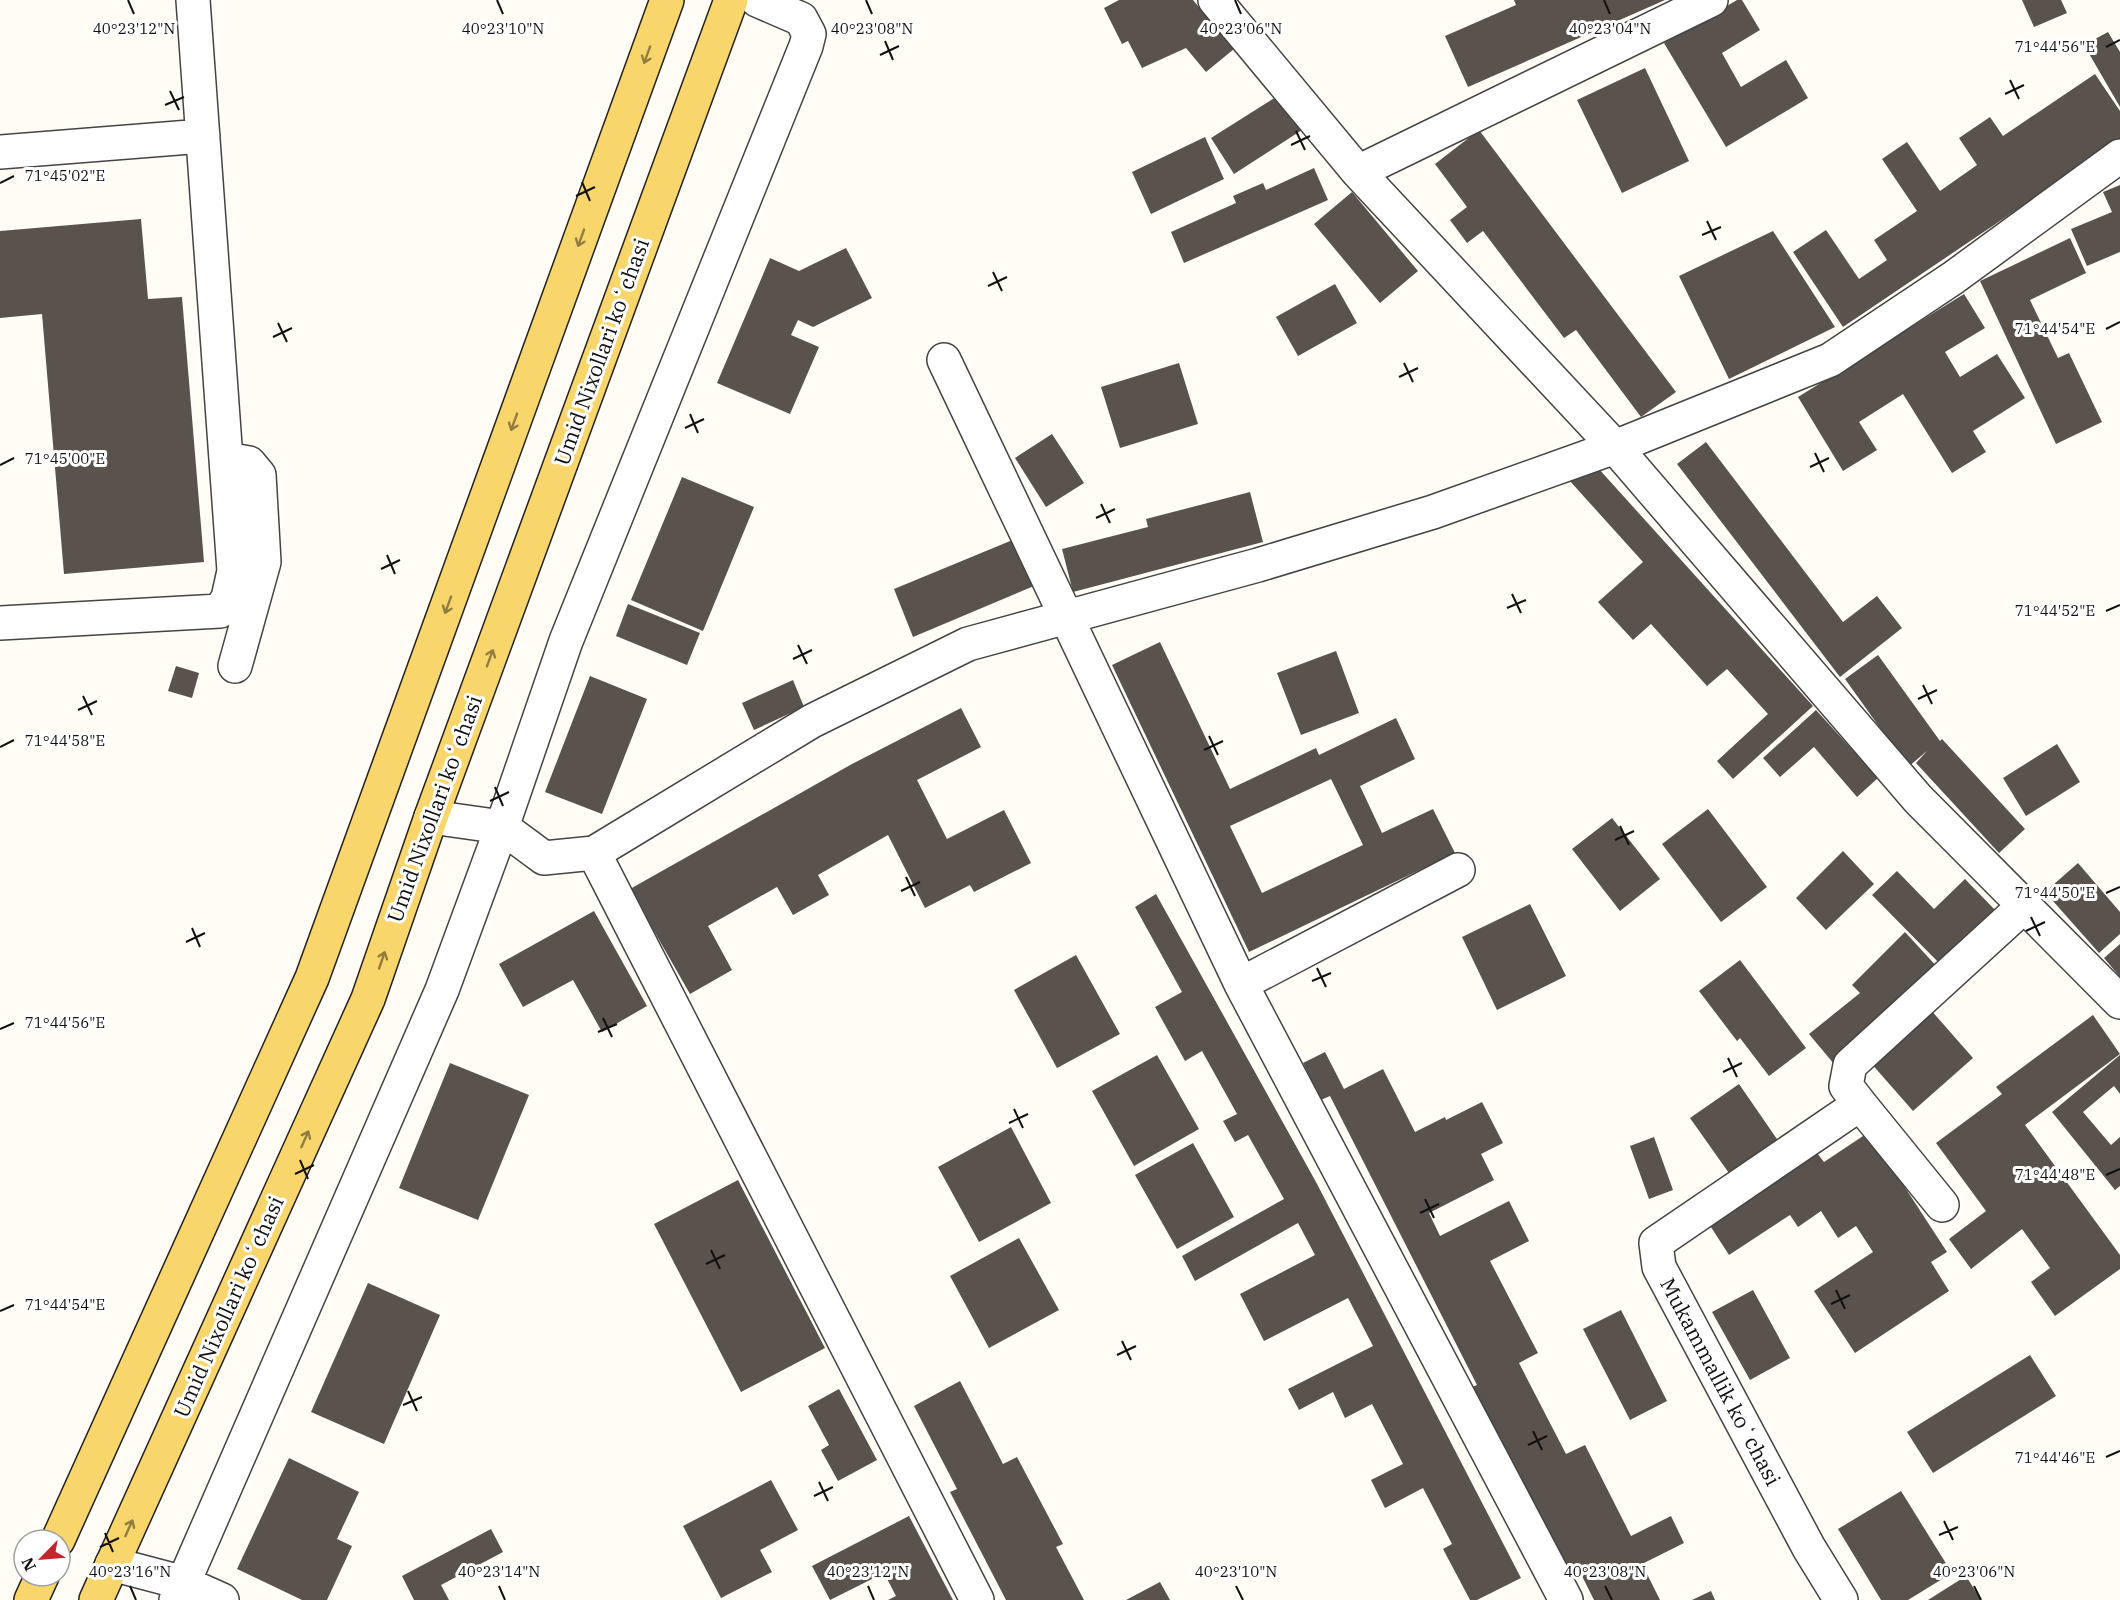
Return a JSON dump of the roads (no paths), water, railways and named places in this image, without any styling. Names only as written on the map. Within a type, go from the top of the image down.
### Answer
[{"type":"main road","points":[[63,1528],[312,978],[667,0]]},
{"type":"main road","name":"Umid Nixollari koʻchasi","points":[[96,1600],[368,999],[431,817],[731,0]]},
{"type":"street","points":[[0,623],[220,611],[228,598],[234,571],[193,0]]},
{"type":"street","points":[[180,1592],[442,990],[502,827],[566,641],[806,46],[809,34],[801,19],[757,0]]},
{"type":"street","points":[[1215,0],[1358,172],[1615,447],[1918,799],[2120,1002]]},
{"type":"street","points":[[1358,172],[1711,0]]},
{"type":"street","points":[[0,152],[203,136]]},
{"type":"street","points":[[431,817],[502,827],[544,858],[594,853],[823,716],[968,644],[1258,565],[1433,512],[1615,447],[1830,360],[1953,278],[2120,156]]},
{"type":"street","points":[[944,360],[1068,616],[1241,984],[1566,1600]]},
{"type":"street","points":[[226,459],[249,463],[259,475],[264,562],[235,666]]},
{"type":"street","points":[[594,853],[977,1600]]},
{"type":"street","points":[[1241,984],[1458,870]]},
{"type":"street","points":[[1942,1205],[1846,1086],[1850,1065],[2024,906]]},
{"type":"street","name":"Mukammallik koʻchasi","points":[[1841,1600],[1809,1548],[1659,1267],[1656,1243],[1860,1104]]},
{"type":"street","points":[[112,1564],[180,1592],[222,1600]]}]
